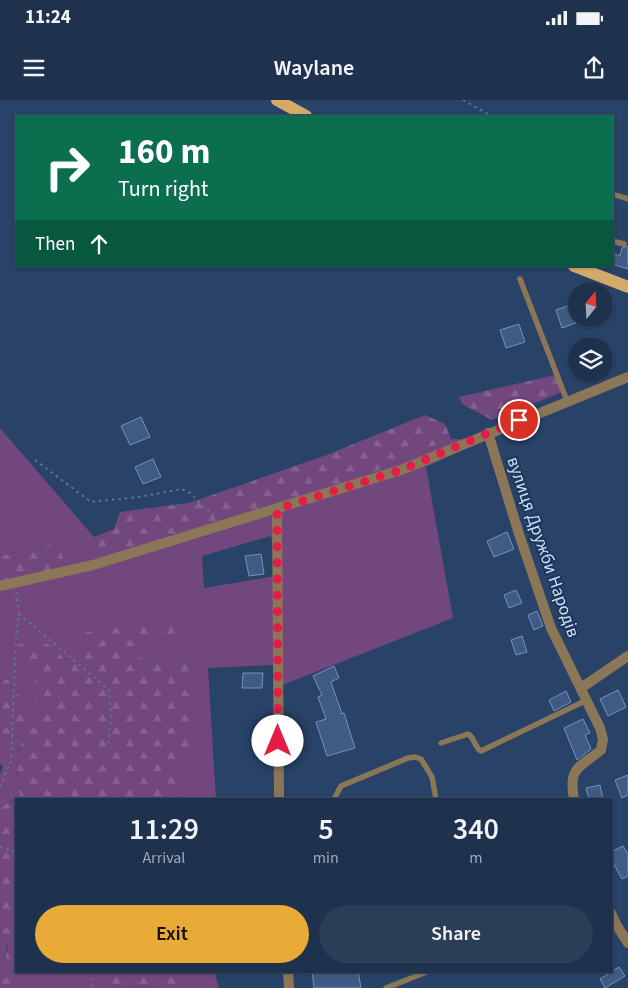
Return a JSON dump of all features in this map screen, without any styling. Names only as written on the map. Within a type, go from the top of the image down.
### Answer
[{"type":"main road","points":[[277,100],[304,115]]},
{"type":"main road","points":[[577,267],[628,287]]},
{"type":"street","points":[[0,586],[93,565],[401,470],[628,377]]},
{"type":"street","name":"вулиця Дружби Народів","points":[[488,433],[519,534],[551,628],[600,728],[603,745],[601,750],[576,770],[572,777],[571,784],[574,798]]},
{"type":"street","points":[[277,509],[279,798]]},
{"type":"street","points":[[581,688],[628,656]]},
{"type":"street","points":[[613,918],[628,943]]},
{"type":"street","points":[[288,973],[289,988]]},
{"type":"lane","points":[[614,195],[628,199]]},
{"type":"lane","points":[[614,242],[624,244]]},
{"type":"lane","points":[[520,279],[567,401]]},
{"type":"lane","points":[[441,743],[468,734],[471,735],[477,748],[481,751],[587,700]]},
{"type":"lane","points":[[335,798],[341,786],[408,758],[415,757],[421,759],[432,777],[436,798]]},
{"type":"lane","points":[[386,988],[424,973]]},
{"type":"path","points":[[463,100],[489,115]]},
{"type":"path","points":[[34,460],[91,502],[139,497],[182,489],[190,493],[224,525]]},
{"type":"path","points":[[0,786],[11,761],[16,637],[19,614],[15,582]]},
{"type":"path","points":[[19,614],[109,690],[111,714],[108,746]]},
{"type":"path","points":[[0,847],[15,852]]},
{"type":"path","points":[[90,973],[92,988]]},
{"type":"green space","points":[[559,374],[565,391],[492,420],[462,404],[459,397]]},
{"type":"green space","points":[[425,415],[445,424],[451,439],[289,509],[213,534],[102,565],[94,537],[114,529],[120,512],[189,503],[324,456]]},
{"type":"green space","points":[[0,428],[94,537],[103,565],[213,534],[289,509],[451,439],[483,440],[426,467],[453,618],[275,688],[274,665],[208,668],[216,798],[181,798],[186,788],[177,770],[183,759],[192,750],[188,661],[150,662],[138,654],[133,647],[175,635],[70,660],[63,659],[32,666],[42,716],[33,718],[8,679],[0,681],[0,590],[57,543],[0,556]],"holes":[[[271,536],[275,576],[204,588],[202,556]]]},
{"type":"green space","points":[[57,543],[66,564],[60,577],[0,590],[0,556]]},
{"type":"green space","points":[[169,620],[174,627],[175,635],[133,647],[138,654],[150,662],[189,661],[194,689],[195,731],[192,750],[183,759],[177,770],[186,788],[181,798],[20,798],[17,768],[23,738],[0,734],[0,681],[8,679],[33,718],[42,716],[32,666],[19,665],[18,644],[44,643],[56,647],[63,659],[69,660],[86,632]]},
{"type":"green space","points":[[0,734],[23,738],[20,745],[17,768],[20,798],[15,798],[15,800],[0,805],[0,774],[3,767],[0,763]]},
{"type":"green space","points":[[15,801],[15,973],[30,973],[24,988],[0,988],[0,967],[5,959],[8,947],[0,932],[0,805]]},
{"type":"green space","points":[[0,932],[6,940],[7,949],[0,967]]},
{"type":"green space","points":[[30,973],[98,973],[100,981],[125,987],[158,986],[161,988],[24,988]]},
{"type":"green space","points":[[98,973],[179,973],[179,988],[161,988],[157,986],[125,987],[100,981]]},
{"type":"green space","points":[[179,973],[215,973],[219,988],[179,988]]},
{"type":"building","points":[[628,246],[628,269],[614,265],[615,254],[620,256],[622,248]]},
{"type":"building","points":[[568,306],[568,326],[562,328],[556,310]]},
{"type":"building","points":[[519,324],[525,342],[506,348],[500,330]]},
{"type":"building","points":[[141,417],[150,437],[130,445],[121,426]]},
{"type":"building","points":[[153,459],[161,477],[143,484],[135,467]]},
{"type":"building","points":[[507,532],[514,549],[494,557],[487,541]]},
{"type":"building","points":[[261,554],[264,574],[249,576],[245,556]]},
{"type":"building","points":[[516,590],[522,603],[509,608],[504,595]]},
{"type":"building","points":[[537,611],[543,626],[534,630],[528,615]]},
{"type":"building","points":[[522,636],[527,652],[516,655],[511,640]]},
{"type":"building","points":[[334,666],[339,678],[331,682],[342,714],[344,713],[355,748],[327,756],[316,722],[326,719],[318,697],[322,695],[313,676]]},
{"type":"building","points":[[243,673],[263,673],[262,688],[242,688]]},
{"type":"building","points":[[618,690],[626,707],[608,716],[600,699]]},
{"type":"building","points":[[566,691],[571,702],[554,711],[549,700]]},
{"type":"building","points":[[583,719],[590,733],[585,735],[591,749],[577,760],[564,728]]},
{"type":"building","points":[[628,775],[628,795],[622,798],[615,780]]},
{"type":"building","points":[[600,785],[603,798],[589,798],[586,788]]},
{"type":"building","points":[[623,846],[628,854],[628,876],[622,879],[613,863],[613,851]]},
{"type":"building","points":[[619,967],[625,976],[605,988],[600,979],[613,973],[613,971]]},
{"type":"building","points":[[312,973],[358,973],[361,988],[314,988]]},
{"type":"route","points":[[278,741],[277,509],[401,470],[519,420]]}]
